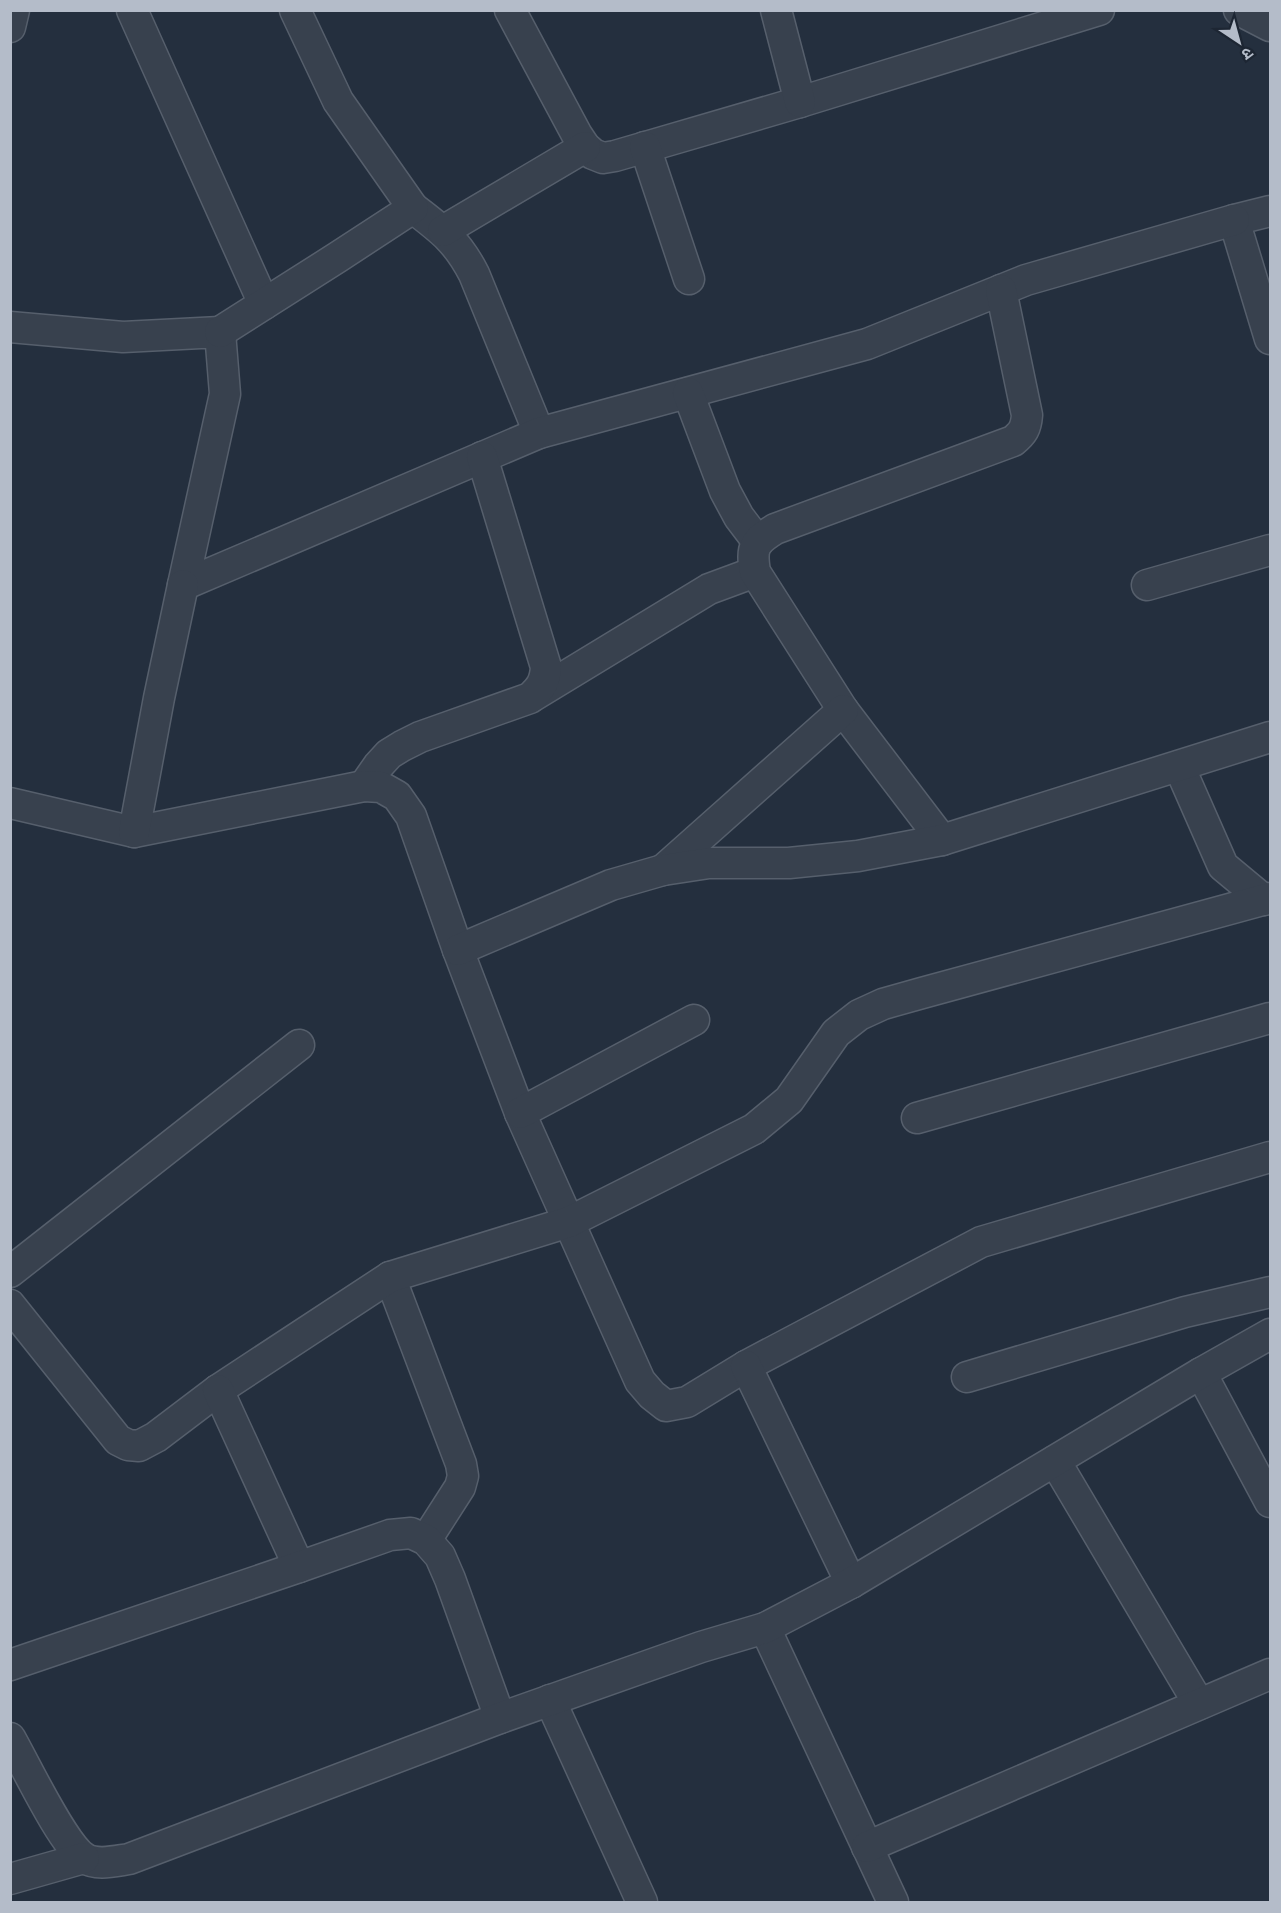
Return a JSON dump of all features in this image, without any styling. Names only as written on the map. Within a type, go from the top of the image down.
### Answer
[{"type":"street","points":[[10,27],[14,10]]},
{"type":"street","points":[[132,10],[264,304]]},
{"type":"street","points":[[295,10],[338,102],[412,208],[443,231],[464,254],[538,433]]},
{"type":"street","points":[[510,10],[577,135],[585,147],[593,154],[603,158],[800,102],[1099,10]]},
{"type":"street","points":[[776,10],[800,102]]},
{"type":"street","points":[[1239,10],[1270,26]]},
{"type":"street","points":[[443,231],[585,147]]},
{"type":"street","points":[[645,147],[689,279]]},
{"type":"street","points":[[10,327],[123,337],[220,332],[412,208]]},
{"type":"street","points":[[183,585],[538,433],[867,344],[1026,280],[1270,211]]},
{"type":"street","points":[[1234,220],[1270,339]]},
{"type":"street","points":[[942,840],[843,710],[755,572],[752,556],[758,542],[776,529],[1013,441],[1021,435],[1026,427],[1027,416],[1001,290]]},
{"type":"street","points":[[134,832],[159,698],[225,394],[220,332]]},
{"type":"street","points":[[688,393],[725,490],[739,517],[758,542]]},
{"type":"street","points":[[482,457],[546,667],[545,680],[530,698]]},
{"type":"street","points":[[1147,585],[1270,550]]},
{"type":"street","points":[[364,786],[389,754],[402,746],[420,737],[530,698],[709,589],[755,572]]},
{"type":"street","points":[[663,870],[843,710]]},
{"type":"street","points":[[458,951],[612,885],[663,870],[709,863],[789,863],[858,855],[942,840],[1270,737]]},
{"type":"street","points":[[1179,766],[1223,866],[1267,899]]},
{"type":"street","points":[[10,803],[134,832],[364,786],[381,787],[396,796],[411,816],[458,951],[520,1113],[640,1381],[666,1406],[687,1402],[746,1366],[981,1242],[1270,1157]]},
{"type":"street","points":[[10,1305],[118,1440],[128,1445],[139,1446],[156,1437],[219,1390],[390,1277],[569,1222],[754,1129],[789,1100],[836,1033],[859,1015],[883,1004],[1267,899]]},
{"type":"street","points":[[917,1118],[1270,1018]]},
{"type":"street","points":[[520,1113],[694,1020]]},
{"type":"street","points":[[10,1272],[299,1045]]},
{"type":"street","points":[[390,1277],[461,1464],[463,1476],[460,1487],[426,1540]]},
{"type":"street","points":[[967,1377],[1185,1312],[1270,1292]]},
{"type":"street","points":[[10,1879],[84,1858],[102,1863],[129,1859],[500,1718],[701,1647],[765,1628],[851,1583],[1270,1334]]},
{"type":"street","points":[[746,1366],[851,1583]]},
{"type":"street","points":[[1201,1373],[1270,1502]]},
{"type":"street","points":[[219,1390],[299,1567]]},
{"type":"street","points":[[1055,1461],[1199,1704]]},
{"type":"street","points":[[10,1665],[390,1535],[411,1533],[426,1540],[440,1556],[500,1718]]},
{"type":"street","points":[[765,1628],[893,1902]]},
{"type":"street","points":[[867,1848],[1270,1674]]},
{"type":"street","points":[[550,1700],[634,1900]]},
{"type":"street","points":[[10,1738],[59,1827],[84,1858]]}]
